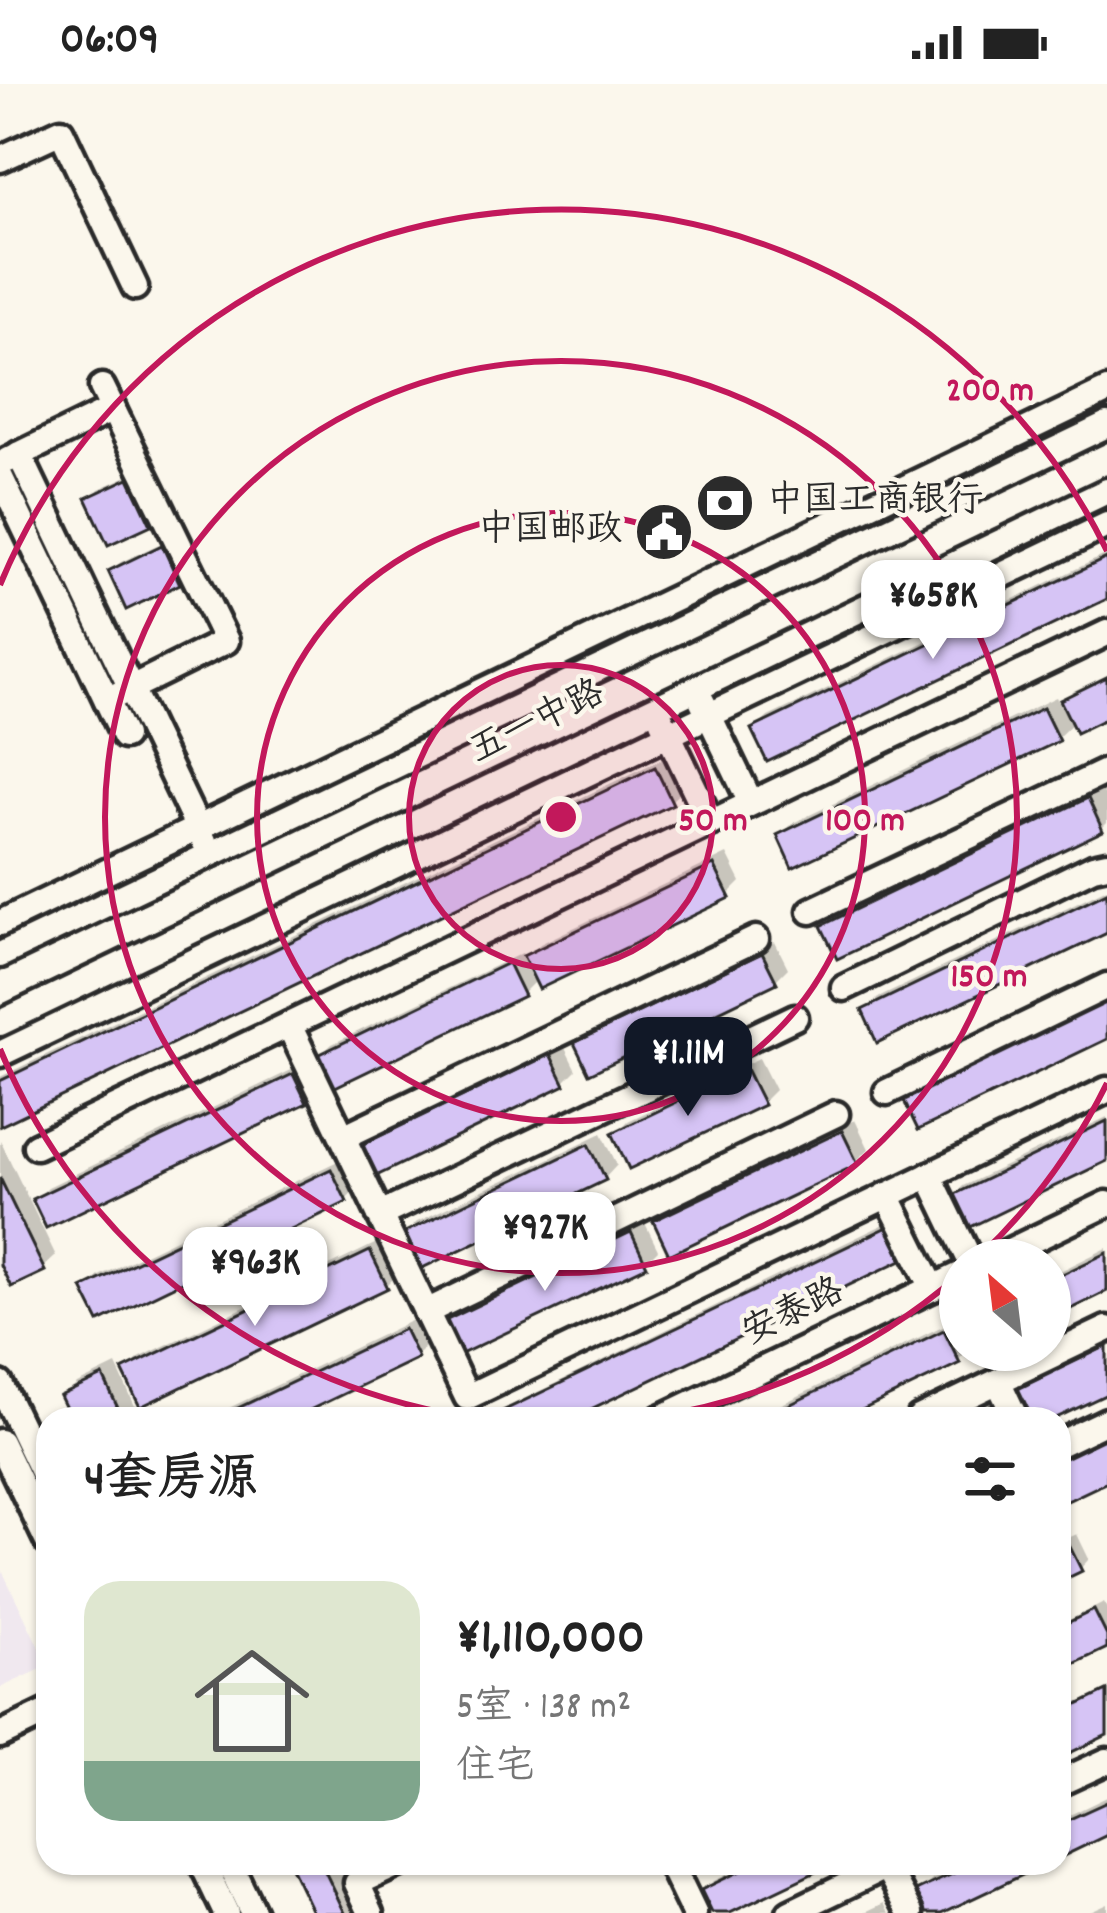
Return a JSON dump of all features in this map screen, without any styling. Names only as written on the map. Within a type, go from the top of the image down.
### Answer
[{"type":"street","points":[[0,160],[61,131],[135,287]]},
{"type":"street","points":[[0,923],[1107,391]]},
{"type":"street","points":[[107,700],[132,688],[226,641],[108,398],[10,459],[132,688],[210,854]]},
{"type":"street","name":"五一中路","points":[[0,956],[1107,424]]},
{"type":"street","points":[[0,476],[124,736]]},
{"type":"street","name":"五一中路","points":[[0,1023],[1107,491]]},
{"type":"street","points":[[0,1054],[1107,525]]},
{"type":"street","points":[[36,1146],[1107,633]]},
{"type":"street","points":[[696,688],[751,803]]},
{"type":"street","points":[[656,708],[711,823]]},
{"type":"street","points":[[811,911],[1107,771]]},
{"type":"street","points":[[844,988],[1107,864]]},
{"type":"street","points":[[343,1137],[756,939]]},
{"type":"street","points":[[887,1092],[1107,986]]},
{"type":"street","points":[[380,1215],[795,1017]]},
{"type":"street","points":[[289,1025],[467,1397],[1107,1090]]},
{"type":"street","points":[[426,1312],[836,1114]]},
{"type":"street","points":[[928,1175],[960,1239]]},
{"type":"street","points":[[887,1195],[932,1288]]},
{"type":"street","points":[[1034,1239],[1107,1204]]},
{"type":"street","name":"安泰路","points":[[711,1407],[939,1285]]},
{"type":"street","points":[[945,1407],[1107,1329]]},
{"type":"street","points":[[998,1382],[1010,1407]]},
{"type":"street","points":[[0,1384],[36,1459]]},
{"type":"street","points":[[1071,1438],[1107,1421]]},
{"type":"street","points":[[0,1442],[36,1517]]},
{"type":"street","points":[[0,1735],[36,1718]]},
{"type":"street","points":[[1071,1778],[1107,1761]]},
{"type":"street","points":[[208,1875],[226,1913]]},
{"type":"street","points":[[236,1875],[253,1913]]},
{"type":"street","points":[[371,1913],[357,1883],[374,1875]]},
{"type":"street","points":[[676,1875],[694,1913]]},
{"type":"street","points":[[790,1913],[869,1875]]},
{"type":"street","points":[[894,1875],[911,1913]]},
{"type":"shaded area","points":[[0,1566],[36,1641],[36,1672],[0,1688]]},
{"type":"building","points":[[129,478],[151,525],[108,545],[86,498]]},
{"type":"building","points":[[162,545],[180,584],[126,610],[108,571]]},
{"type":"building","points":[[1107,558],[1107,599],[767,762],[751,729]]},
{"type":"building","points":[[1107,677],[1107,718],[1076,733],[1060,700]]},
{"type":"building","points":[[1043,708],[1059,741],[792,868],[777,835]]},
{"type":"building","points":[[655,767],[673,804],[0,1126],[0,1081]]},
{"type":"building","points":[[1088,798],[1103,831],[837,959],[821,926]]},
{"type":"building","points":[[714,865],[730,898],[539,989],[523,956]]},
{"type":"building","points":[[1107,892],[1107,933],[877,1043],[862,1010]]},
{"type":"building","points":[[762,953],[777,983],[589,1074],[574,1043]]},
{"type":"building","points":[[508,963],[524,996],[331,1089],[316,1056]]},
{"type":"building","points":[[1107,999],[1107,1039],[918,1130],[902,1097]]},
{"type":"building","points":[[550,1054],[565,1085],[372,1178],[357,1147]]},
{"type":"building","points":[[746,1069],[764,1105],[629,1169],[612,1133]]},
{"type":"building","points":[[293,1074],[307,1103],[46,1228],[32,1199]]},
{"type":"building","points":[[1107,1121],[1107,1161],[962,1231],[947,1198]]},
{"type":"building","points":[[842,1131],[858,1164],[669,1255],[653,1221]]},
{"type":"building","points":[[589,1144],[606,1180],[418,1270],[401,1234]]},
{"type":"building","points":[[331,1169],[347,1202],[99,1322],[82,1288]]},
{"type":"building","points":[[0,1178],[45,1271],[11,1287],[0,1265]]},
{"type":"building","points":[[892,1225],[908,1257],[595,1407],[511,1407]]},
{"type":"building","points":[[631,1232],[647,1266],[459,1355],[443,1322]]},
{"type":"building","points":[[370,1251],[388,1288],[140,1407],[122,1370]]},
{"type":"building","points":[[1107,1253],[1107,1291],[1071,1309],[1071,1270]]},
{"type":"building","points":[[404,1329],[418,1358],[316,1407],[240,1407]]},
{"type":"building","points":[[939,1332],[939,1371],[943,1371],[868,1407],[785,1407]]},
{"type":"building","points":[[1107,1346],[1107,1394],[1071,1411],[1071,1407],[1024,1407],[1016,1390],[1055,1371],[1071,1371],[1071,1363]]},
{"type":"building","points":[[103,1376],[117,1407],[65,1407],[60,1396]]},
{"type":"building","points":[[1107,1434],[1107,1482],[1071,1499],[1071,1451]]},
{"type":"building","points":[[1071,1549],[1082,1571],[1071,1576]]},
{"type":"building","points":[[1094,1610],[1107,1636],[1107,1648],[1071,1665],[1071,1621]]},
{"type":"building","points":[[1107,1691],[1107,1735],[1071,1752],[1071,1708]]},
{"type":"building","points":[[1107,1802],[1107,1835],[1071,1852],[1071,1818]]},
{"type":"building","points":[[295,1875],[327,1875],[345,1913],[313,1913]]},
{"type":"building","points":[[732,1875],[809,1875],[730,1913],[712,1913],[701,1890]]},
{"type":"building","points":[[950,1875],[1023,1875],[942,1913],[926,1913],[916,1891]]},
{"type":"place","name":"中国工商银行","points":[[725,503]]},
{"type":"place","name":"中国邮政","points":[[664,532]]}]
